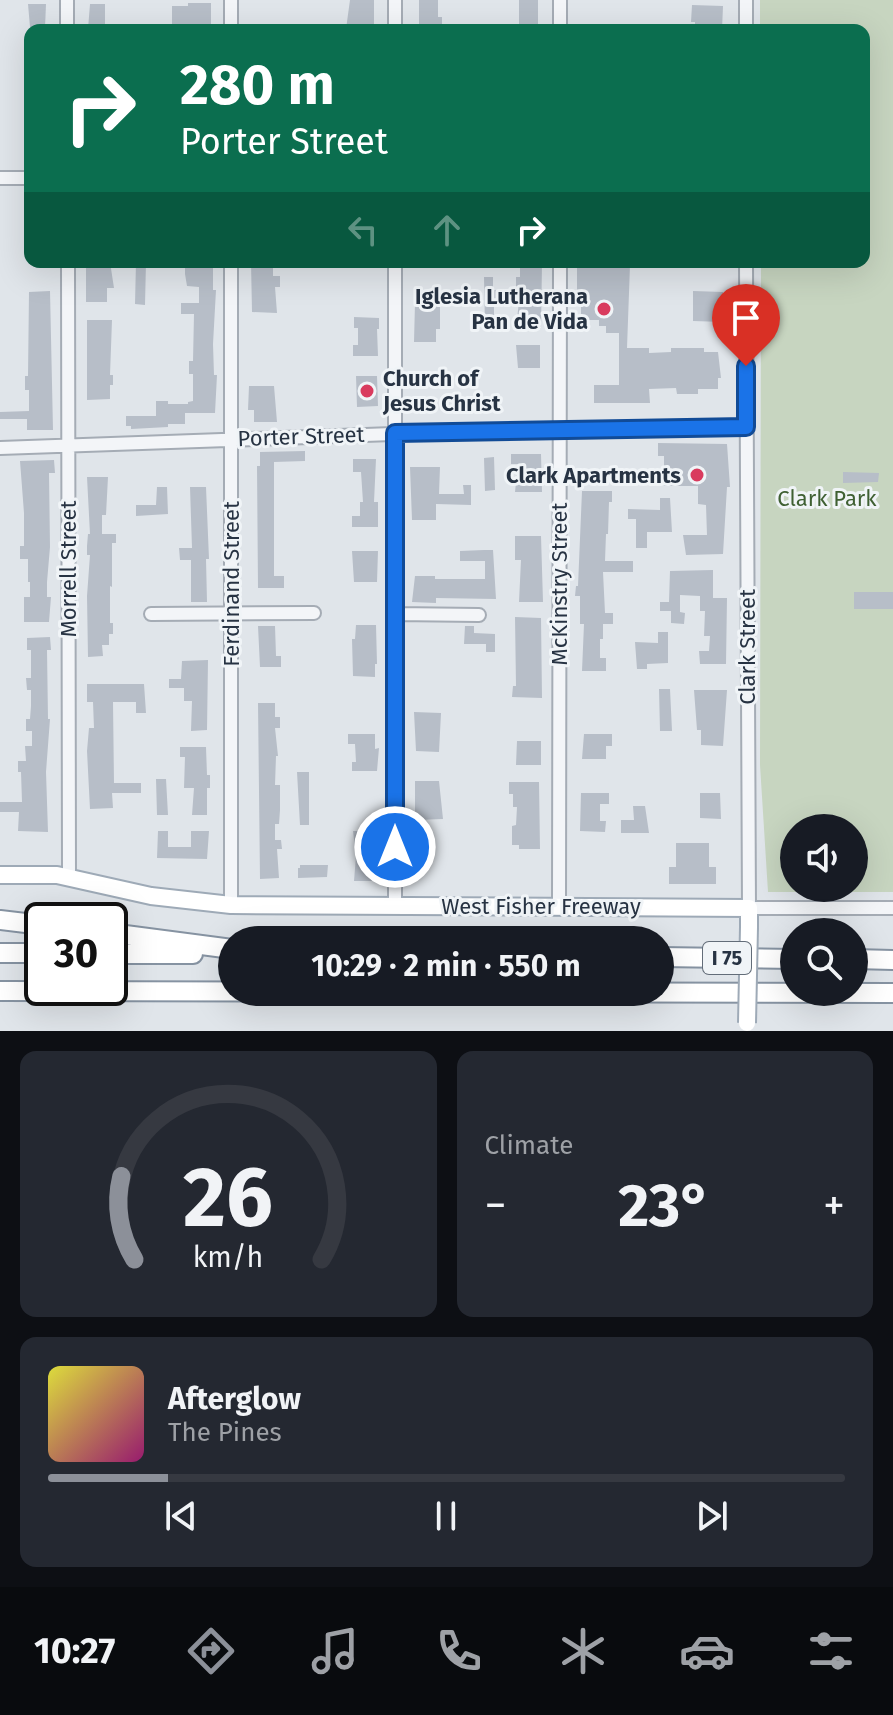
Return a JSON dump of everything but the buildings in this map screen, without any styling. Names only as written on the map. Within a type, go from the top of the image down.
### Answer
[{"type":"highway","points":[[0,920],[24,923]]},
{"type":"highway","points":[[128,936],[218,950]]},
{"type":"highway","points":[[128,954],[218,952]]},
{"type":"highway","points":[[0,953],[24,953]]},
{"type":"highway","name":"I 75","points":[[674,957],[780,959]]},
{"type":"highway","points":[[868,959],[893,960]]},
{"type":"highway","name":"I 75","points":[[0,991],[893,993]]},
{"type":"main road","name":"West Fisher Freeway","points":[[0,875],[69,876],[151,896],[231,905],[749,908]]},
{"type":"main road","name":"Clark Street","points":[[747,1027],[749,908]]},
{"type":"street","points":[[67,0],[67,24]]},
{"type":"street","points":[[231,0],[231,24]]},
{"type":"street","points":[[395,0],[395,24]]},
{"type":"street","points":[[560,0],[560,24]]},
{"type":"street","points":[[746,0],[746,24]]},
{"type":"street","points":[[0,178],[24,178]]},
{"type":"street","name":"Morrell Street","points":[[68,268],[69,876]]},
{"type":"street","name":"Ferdinand Street","points":[[231,268],[231,905]]},
{"type":"street","points":[[395,268],[395,906]]},
{"type":"street","name":"McKinstry Street","points":[[559,906],[560,268]]},
{"type":"street","name":"Clark Street","points":[[746,268],[749,908]]},
{"type":"street","name":"Porter Street","points":[[0,448],[560,428],[746,427]]},
{"type":"street","points":[[151,614],[314,613]]},
{"type":"street","points":[[395,614],[479,615]]},
{"type":"street","name":"West Fisher Freeway","points":[[749,908],[893,908]]},
{"type":"green space","name":"Clark Park","points":[[760,0],[893,0],[893,892],[868,892],[868,814],[780,814],[780,892],[768,892],[760,765],[761,268],[870,268],[870,24],[760,24]]},
{"type":"place","name":"Iglesia Lutherana Pan de Vida","points":[[604,309]]},
{"type":"place","name":"Church of Jesus Christ","points":[[367,391]]},
{"type":"place","name":"Clark Apartments","points":[[697,475]]},
{"type":"route","points":[[395,847],[395,433],[746,427],[746,366]]}]
